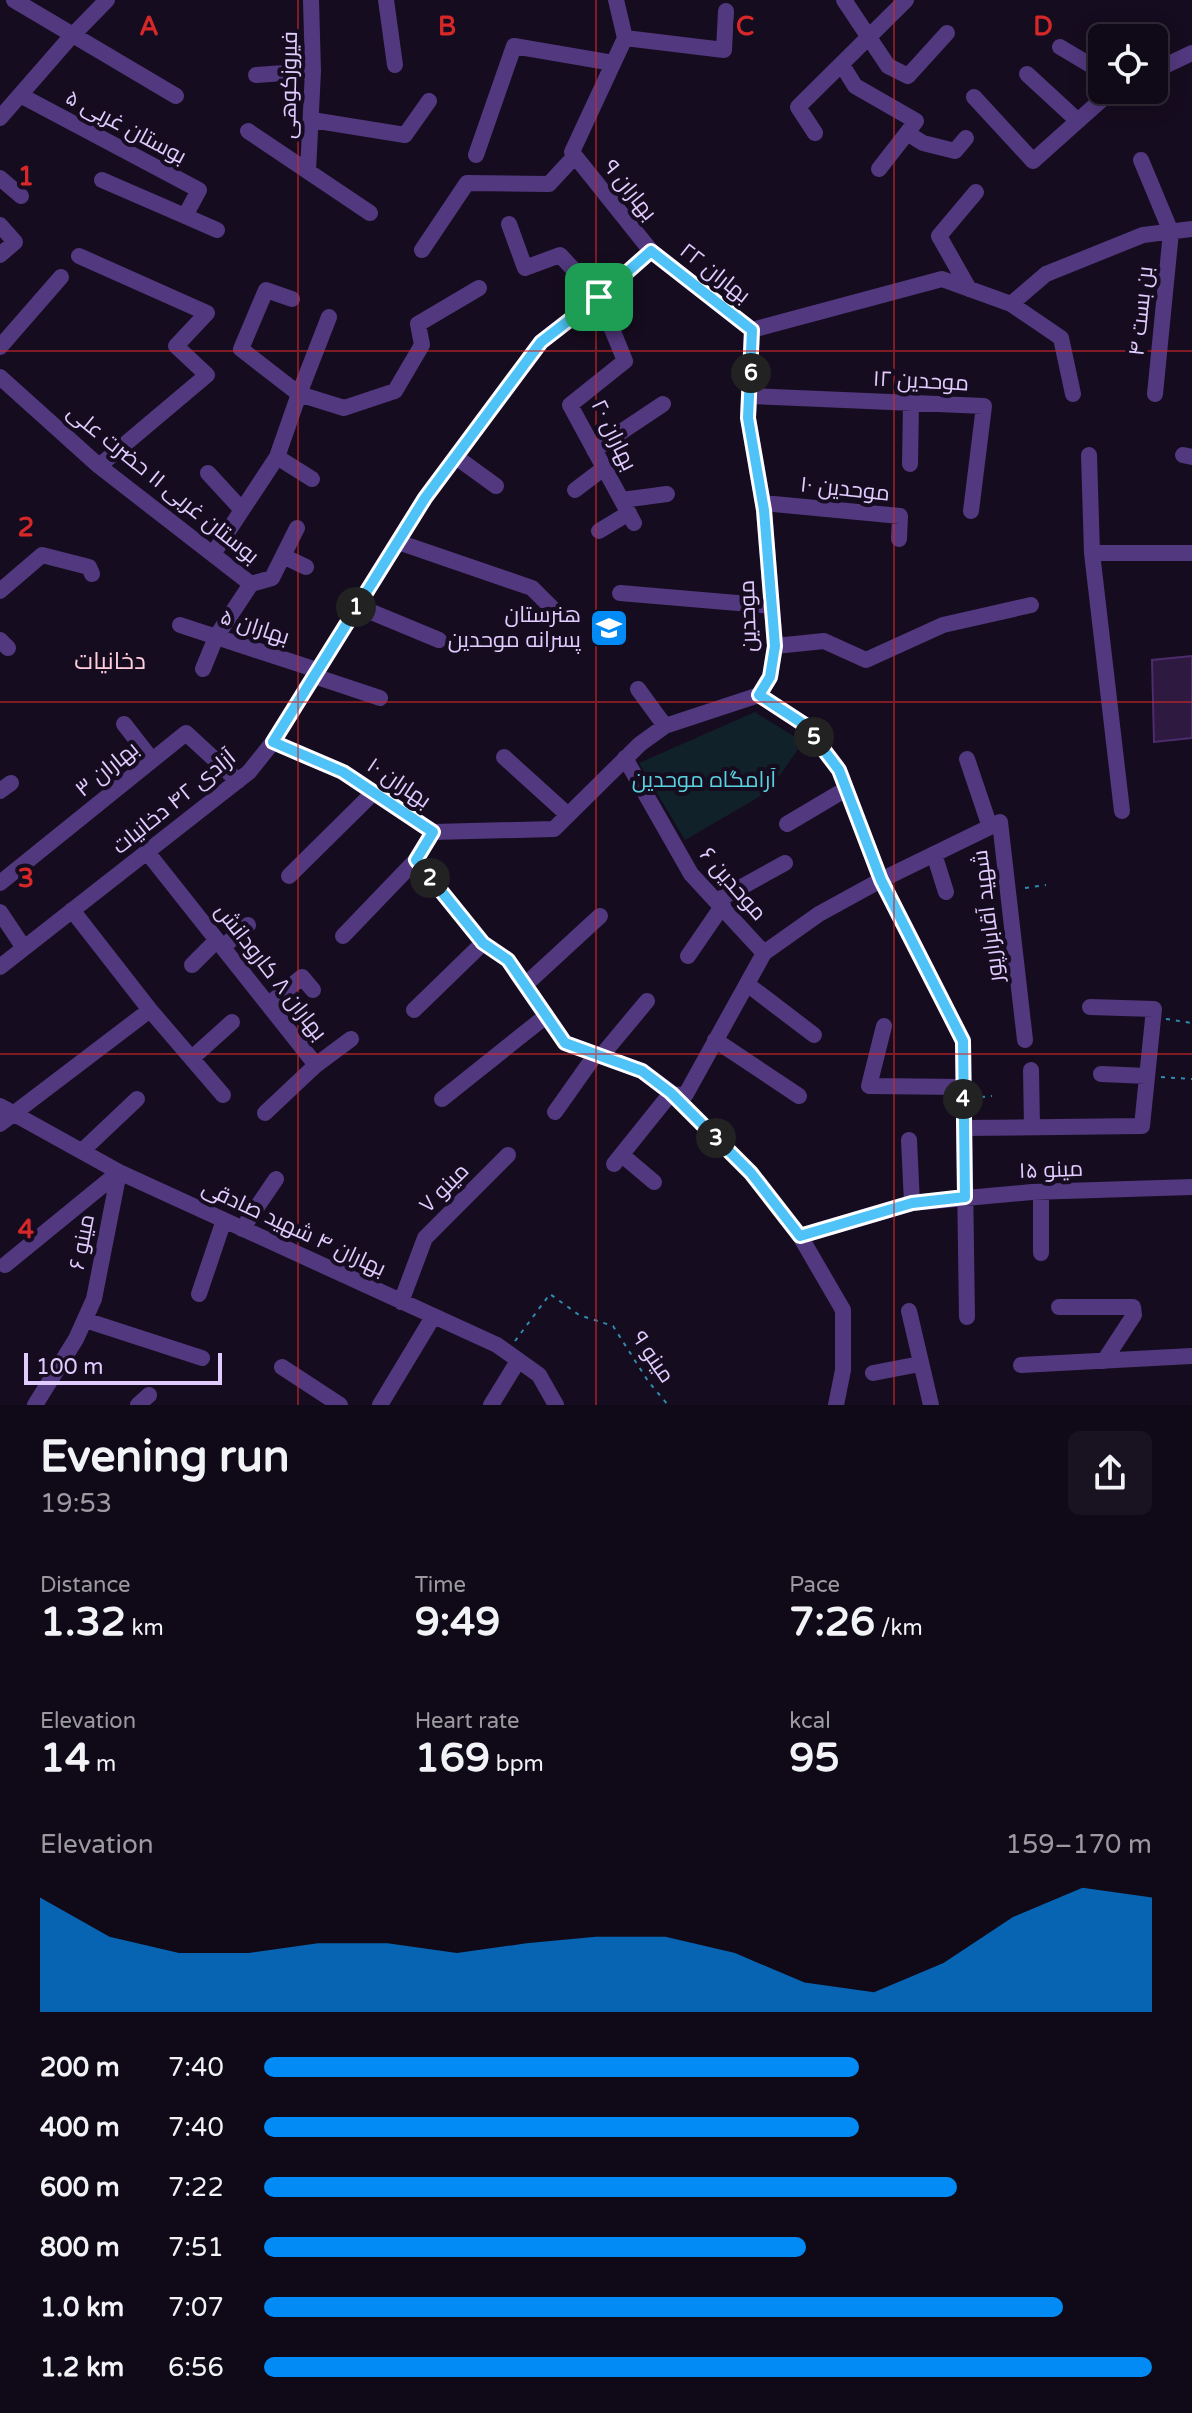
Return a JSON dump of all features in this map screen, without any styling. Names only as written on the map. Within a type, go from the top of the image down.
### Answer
[{"type":"street","points":[[14,0],[176,96]]},
{"type":"street","points":[[0,118],[72,35],[107,0]]},
{"type":"street","name":"فیروزکوهی","points":[[308,171],[313,71],[311,0]]},
{"type":"street","points":[[386,0],[395,65]]},
{"type":"street","points":[[422,250],[467,183],[549,184],[575,156],[572,152],[625,38],[616,0]]},
{"type":"street","points":[[844,0],[888,66],[908,76],[947,33]]},
{"type":"street","points":[[815,133],[798,107],[906,0]]},
{"type":"street","points":[[625,38],[724,50],[726,11]]},
{"type":"street","points":[[476,155],[514,46],[613,63]]},
{"type":"street","points":[[1060,47],[1088,64]]},
{"type":"street","points":[[1168,64],[1192,53]]},
{"type":"street","points":[[842,65],[855,86],[916,121],[879,169]]},
{"type":"street","points":[[256,75],[313,71]]},
{"type":"street","points":[[1027,74],[1078,121]]},
{"type":"street","name":"بوستان غربی ۵","points":[[20,95],[199,190],[185,216]]},
{"type":"street","points":[[974,97],[1033,161],[1097,104]]},
{"type":"street","points":[[312,120],[405,135],[429,101]]},
{"type":"street","points":[[248,131],[370,213]]},
{"type":"street","points":[[907,133],[923,143],[955,151],[966,138]]},
{"type":"street","name":"بهاران ۹","points":[[575,156],[651,251]]},
{"type":"street","points":[[1141,160],[1171,232]]},
{"type":"street","points":[[0,178],[21,196]]},
{"type":"street","points":[[102,180],[217,230]]},
{"type":"street","points":[[969,289],[939,236],[976,192]]},
{"type":"street","points":[[509,224],[525,268],[560,255],[599,297]]},
{"type":"street","points":[[0,225],[15,242],[0,255]]},
{"type":"street","points":[[1011,304],[1046,274],[1143,235],[1192,229]]},
{"type":"street","name":"بن بست ۴","points":[[1155,394],[1171,232]]},
{"type":"street","name":"آزادی ۴۲ دخانیات","points":[[0,967],[249,772],[273,742],[398,542],[541,342],[651,251]]},
{"type":"street","name":"بهاران ۲۲","points":[[651,251],[752,330]]},
{"type":"street","points":[[79,256],[207,313],[176,346],[207,375],[99,466]]},
{"type":"street","points":[[0,347],[61,277]]},
{"type":"street","points":[[752,330],[942,279],[1011,304],[1061,338],[1073,394]]},
{"type":"street","points":[[292,299],[266,290],[241,349],[299,394],[344,408],[395,391],[422,345],[418,324],[479,288]]},
{"type":"street","name":"بهاران ۲۰","points":[[599,297],[625,361],[570,405],[628,512]]},
{"type":"street","points":[[213,554],[277,457],[329,317]]},
{"type":"street","name":"موحدین","points":[[752,330],[748,418],[763,503],[775,646],[770,677],[759,695]]},
{"type":"street","name":"بوستان غربی ۱۱ حضرت علی","points":[[0,377],[99,466],[251,584],[216,637],[203,669]]},
{"type":"street","name":"موحدین ۱۲","points":[[750,396],[984,406],[971,511]]},
{"type":"street","points":[[910,464],[911,403]]},
{"type":"street","points":[[594,450],[663,404]]},
{"type":"street","points":[[1089,455],[1092,553],[1122,811]]},
{"type":"street","points":[[277,457],[312,479]]},
{"type":"street","points":[[456,457],[496,486]]},
{"type":"street","points":[[575,490],[604,468]]},
{"type":"street","points":[[208,473],[242,510]]},
{"type":"street","points":[[599,531],[628,512],[667,494]]},
{"type":"street","name":"موحدین ۱۰","points":[[763,503],[900,516],[899,539]]},
{"type":"street","points":[[251,584],[272,578],[297,528]]},
{"type":"street","points":[[398,542],[532,588],[552,608]]},
{"type":"street","points":[[1092,553],[1192,553]]},
{"type":"street","points":[[0,591],[42,555],[89,567],[92,574]]},
{"type":"street","points":[[283,556],[306,567]]},
{"type":"street","points":[[620,593],[772,606]]},
{"type":"street","points":[[775,646],[824,641],[866,660],[943,625],[1031,605]]},
{"type":"street","points":[[357,606],[439,640]]},
{"type":"street","name":"بهاران ۵","points":[[180,625],[380,698]]},
{"type":"street","points":[[638,689],[665,726]]},
{"type":"street","points":[[504,757],[568,815],[640,744],[665,726],[759,695],[805,725],[839,770],[881,880],[963,1041],[967,1317]]},
{"type":"street","points":[[124,724],[152,760]]},
{"type":"street","name":"بهاران ۳","points":[[0,883],[186,733],[238,781]]},
{"type":"street","name":"بهاران ۱۰","points":[[273,742],[343,772],[433,832],[554,829],[568,815]]},
{"type":"street","name":"موحدین ۶","points":[[625,758],[691,874],[764,953]]},
{"type":"street","points":[[967,759],[990,827]]},
{"type":"street","points":[[787,824],[846,789]]},
{"type":"street","points":[[289,876],[374,792]]},
{"type":"street","name":"شهید آقابرارپور","points":[[764,953],[819,914],[1000,822],[1025,1040]]},
{"type":"street","points":[[343,936],[416,860],[433,832]]},
{"type":"street","name":"بهاران ۸ کارودانش","points":[[147,852],[316,1065],[265,1113]]},
{"type":"street","points":[[934,854],[946,892]]},
{"type":"street","points":[[416,860],[483,943],[508,960],[565,1043],[642,1071],[672,1094],[686,1094],[764,953]]},
{"type":"street","points":[[688,956],[720,903],[785,863]]},
{"type":"street","points":[[72,910],[150,1010],[223,1095]]},
{"type":"street","points":[[0,912],[24,948]]},
{"type":"street","points":[[525,985],[600,916]]},
{"type":"street","points":[[192,965],[248,925]]},
{"type":"street","points":[[414,1010],[483,943]]},
{"type":"street","points":[[269,1004],[302,977],[313,990]]},
{"type":"street","points":[[747,984],[814,1035]]},
{"type":"street","points":[[555,1112],[599,1054],[647,1001]]},
{"type":"street","points":[[964,1128],[1142,1126],[1154,1009],[1090,1007]]},
{"type":"street","points":[[4,1114],[150,1010]]},
{"type":"street","points":[[442,1099],[546,1016]]},
{"type":"street","points":[[192,1058],[232,1022]]},
{"type":"street","points":[[884,1026],[869,1086],[963,1087]]},
{"type":"street","points":[[316,1065],[351,1039]]},
{"type":"street","points":[[715,1040],[799,1096]]},
{"type":"street","points":[[1031,1070],[1032,1127]]},
{"type":"street","points":[[1101,1074],[1147,1076]]},
{"type":"street","points":[[654,1182],[618,1160],[672,1094]]},
{"type":"street","points":[[82,1151],[137,1099]]},
{"type":"street","name":"بهاران ۴ شهید صادقی","points":[[4,1114],[119,1172],[433,1317],[512,1357],[539,1375],[556,1405]]},
{"type":"street","points":[[909,1140],[912,1203]]},
{"type":"street","name":"مینو ۷","points":[[401,1302],[425,1238],[508,1155]]},
{"type":"street","points":[[5,1265],[119,1172]]},
{"type":"street","name":"مینو ۶","points":[[35,1405],[76,1339],[94,1299],[119,1172]]},
{"type":"street","points":[[242,1229],[276,1179]]},
{"type":"street","name":"مینو ۱۵","points":[[800,1236],[912,1203],[1041,1192],[1192,1187]]},
{"type":"street","points":[[1041,1192],[1041,1253]]},
{"type":"street","points":[[199,1294],[224,1220]]},
{"type":"street","points":[[800,1236],[843,1310],[843,1370],[836,1405]]},
{"type":"street","points":[[1059,1307],[1133,1307],[1134,1315],[1104,1361]]},
{"type":"street","points":[[909,1311],[931,1405]]},
{"type":"street","points":[[380,1405],[433,1317]]},
{"type":"street","points":[[85,1320],[202,1358]]},
{"type":"street","points":[[1021,1365],[1192,1356]]},
{"type":"street","points":[[491,1405],[512,1357]]},
{"type":"street","points":[[873,1373],[920,1364]]},
{"type":"street","points":[[282,1367],[340,1405]]},
{"type":"path","points":[[1007,890],[1046,885]]},
{"type":"path","points":[[1153,1018],[1192,1023]]},
{"type":"path","points":[[1147,1076],[1192,1079]]},
{"type":"path","points":[[672,1094],[751,1173],[800,1236]]},
{"type":"path","name":"مینو ۹","points":[[512,1357],[550,1294],[579,1315],[613,1326],[648,1381],[668,1405]]},
{"type":"green space","name":"آرامگاه موحدین","points":[[755,712],[803,742],[769,791],[685,840],[639,763]]},
{"type":"building","points":[[1192,656],[1192,738],[1154,742],[1152,660]]},
{"type":"place","name":"هنرستان پسرانه موحدین","points":[[609,628]]},
{"type":"district","name":"دخانیات","points":[[110,661]]},
{"type":"route","points":[[651,251],[752,330],[748,418],[764,510],[775,646],[770,677],[759,695],[805,725],[839,770],[881,880],[963,1041],[965,1197],[912,1203],[800,1236],[751,1173],[671,1093],[642,1071],[565,1043],[508,960],[483,943],[416,860],[433,832],[343,772],[273,742],[425,498],[541,342],[599,297],[651,251]]}]
